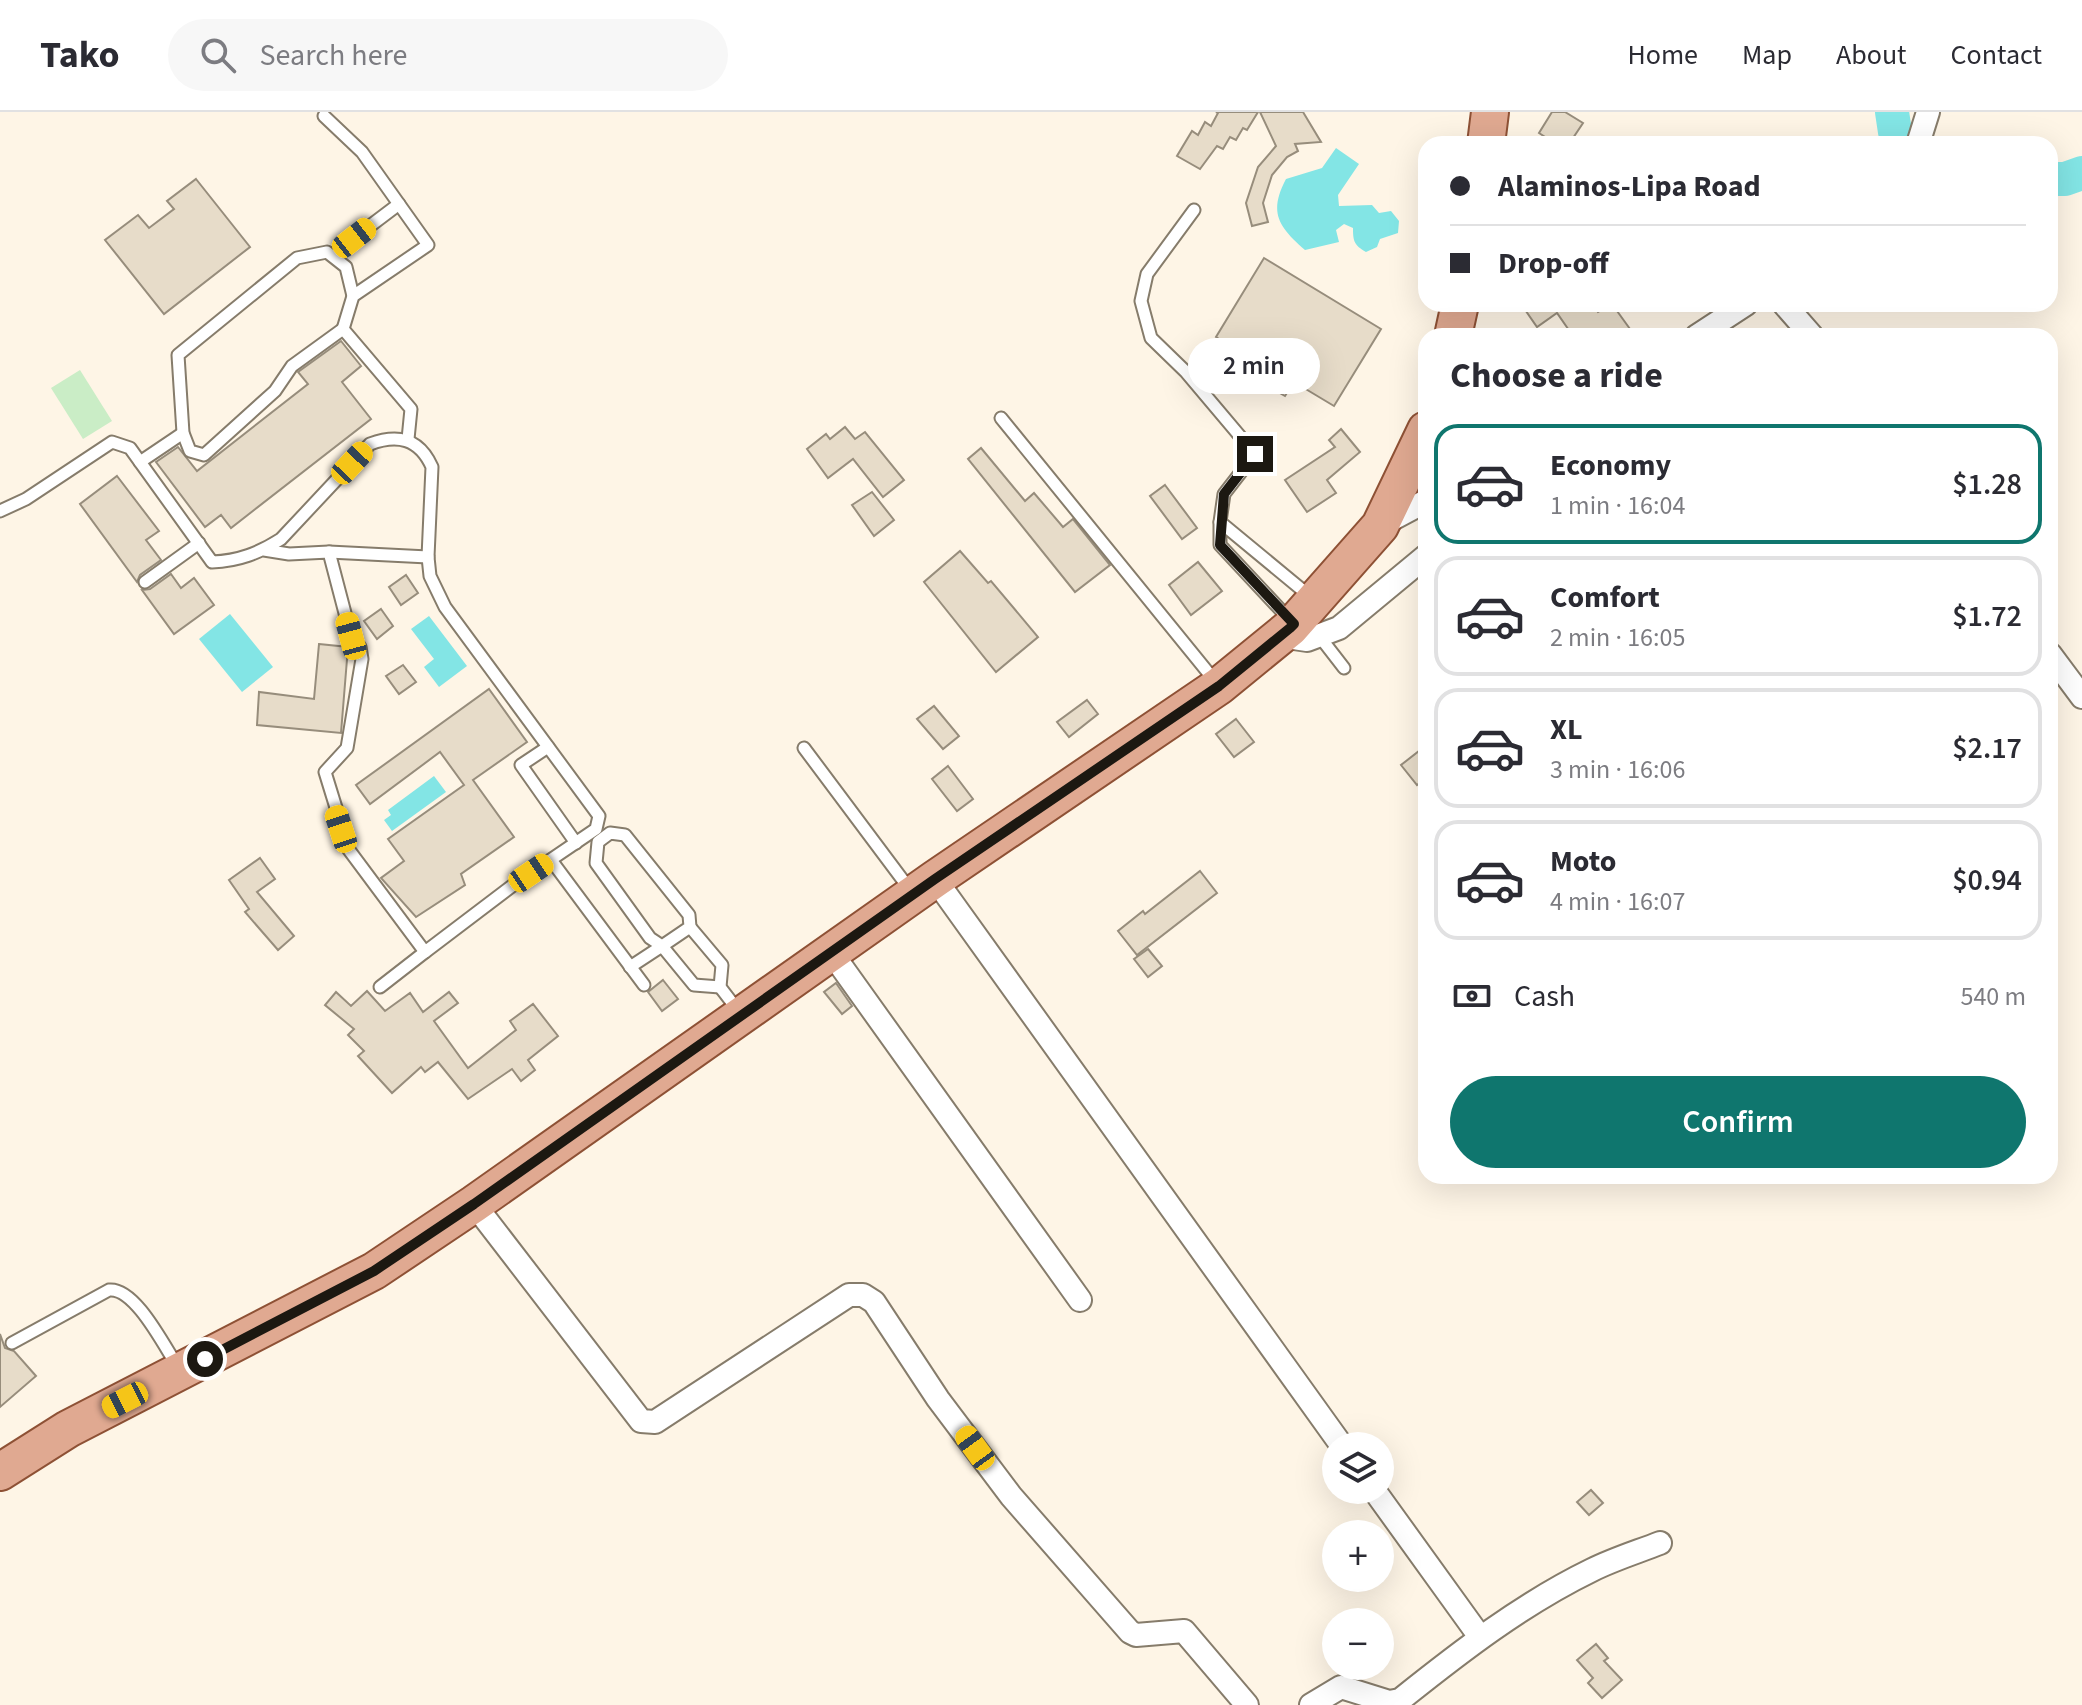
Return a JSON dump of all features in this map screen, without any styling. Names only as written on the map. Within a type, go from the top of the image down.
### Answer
[{"type":"main road","points":[[1487,136],[1490,112]]},
{"type":"main road","points":[[0,1472],[68,1429],[374,1271],[742,1017],[924,887],[1219,686],[1302,624],[1380,526],[1418,447]]},
{"type":"street","points":[[1920,136],[1928,112]]},
{"type":"street","points":[[1709,328],[1734,312]]},
{"type":"street","points":[[1791,312],[1805,328]]},
{"type":"street","points":[[1380,526],[1418,505]]},
{"type":"street","points":[[1302,624],[1339,628],[1418,563]]},
{"type":"street","points":[[2058,665],[2082,697]]},
{"type":"street","points":[[924,887],[1332,1432]]},
{"type":"street","points":[[831,952],[1080,1300]]},
{"type":"street","points":[[474,1204],[641,1421],[647,1424],[655,1422],[849,1295],[863,1295],[874,1302],[938,1399],[1011,1496],[1130,1632],[1136,1635],[1184,1631],[1247,1705]]},
{"type":"street","points":[[1384,1504],[1480,1637]]},
{"type":"street","points":[[1311,1705],[1341,1687],[1395,1702],[1480,1637],[1592,1569],[1660,1543]]},
{"type":"lane","points":[[324,116],[362,152],[428,245],[353,296]]},
{"type":"lane","points":[[354,238],[399,204]]},
{"type":"lane","points":[[1194,210],[1147,274],[1141,301],[1151,338],[1185,371],[1255,454],[1224,494],[1220,545],[1344,668]]},
{"type":"lane","points":[[327,252],[346,267],[353,296],[343,329],[292,366],[275,391],[204,455],[190,451],[183,433],[178,355],[297,258],[327,252]]},
{"type":"lane","points":[[343,329],[411,409],[408,439]]},
{"type":"lane","points":[[1001,418],[1219,686]]},
{"type":"lane","points":[[140,462],[183,433]]},
{"type":"lane","points":[[0,511],[26,499],[112,442],[130,448],[212,562],[235,561],[264,550],[281,539],[370,444],[387,438],[408,439],[426,454],[432,467],[428,557],[430,576],[445,607],[599,816],[596,863],[650,938],[662,946],[694,985],[720,987]]},
{"type":"lane","points":[[1220,522],[1302,624]]},
{"type":"lane","points":[[145,582],[199,543]]},
{"type":"lane","points":[[264,550],[289,554],[329,552],[428,557]]},
{"type":"lane","points":[[329,552],[351,636],[360,647],[362,659],[347,748],[325,772],[327,785],[349,850],[425,952]]},
{"type":"lane","points":[[548,747],[521,765],[576,843]]},
{"type":"lane","points":[[804,748],[924,887]]},
{"type":"lane","points":[[380,987],[576,843],[598,834],[610,833],[625,835],[689,915],[690,927],[722,965],[720,987],[742,1017]]},
{"type":"lane","points":[[551,860],[644,985]]},
{"type":"lane","points":[[630,967],[690,927]]},
{"type":"lane","points":[[12,1343],[109,1290],[118,1289],[130,1296],[181,1372]]},
{"type":"green space","points":[[80,370],[112,421],[83,439],[51,388]]},
{"type":"water","points":[[1336,148],[1359,164],[1338,195],[1339,206],[1372,205],[1379,213],[1391,211],[1399,221],[1398,233],[1380,239],[1377,247],[1366,252],[1355,242],[1353,228],[1344,224],[1336,230],[1339,242],[1305,250],[1279,219],[1278,201],[1286,179],[1322,168]]},
{"type":"water","points":[[230,614],[273,667],[242,692],[199,639]]},
{"type":"water","points":[[429,616],[467,666],[439,687],[424,667],[434,659],[411,629]]},
{"type":"water","points":[[434,776],[446,792],[392,831],[384,820],[391,815],[388,810]]},
{"type":"building","points":[[1216,112],[1258,112],[1247,130],[1243,128],[1236,140],[1230,137],[1223,149],[1217,146],[1200,169],[1177,156],[1192,131],[1198,135],[1205,122],[1211,126]]},
{"type":"building","points":[[1260,112],[1303,112],[1321,142],[1295,144],[1298,151],[1287,157],[1272,175],[1263,203],[1268,222],[1252,226],[1246,203],[1258,167],[1276,146]]},
{"type":"building","points":[[1552,112],[1565,112],[1583,123],[1574,136],[1544,136],[1539,133]]},
{"type":"building","points":[[196,179],[250,247],[164,314],[105,240],[138,215],[149,228],[174,209],[167,201]]},
{"type":"building","points":[[1264,258],[1381,329],[1334,406],[1294,382],[1285,396],[1235,367],[1243,354],[1216,337]]},
{"type":"building","points":[[1527,312],[1618,312],[1629,328],[1567,328],[1557,313],[1537,327]]},
{"type":"building","points":[[341,341],[361,366],[342,382],[371,419],[231,528],[221,515],[205,527],[156,462],[178,447],[197,471],[308,384],[298,372]]},
{"type":"building","points":[[845,427],[855,439],[865,432],[904,480],[883,497],[853,459],[828,478],[807,449],[826,434],[830,439]]},
{"type":"building","points":[[1341,429],[1360,452],[1327,480],[1336,493],[1307,512],[1285,480],[1335,447],[1329,440]]},
{"type":"building","points":[[981,448],[1025,501],[1034,493],[1063,527],[1073,519],[1110,565],[1075,592],[968,459]]},
{"type":"building","points":[[117,476],[159,531],[146,540],[161,560],[140,575],[137,582],[80,504]]},
{"type":"building","points":[[1165,485],[1197,528],[1182,539],[1150,496]]},
{"type":"building","points":[[872,492],[894,520],[874,536],[852,505]]},
{"type":"building","points":[[960,551],[988,583],[991,581],[1038,637],[996,672],[924,582]]},
{"type":"building","points":[[1198,562],[1222,591],[1191,615],[1169,585]]},
{"type":"building","points":[[171,574],[181,588],[194,578],[214,605],[174,634],[142,590],[150,589]]},
{"type":"building","points":[[406,575],[418,593],[401,605],[389,587]]},
{"type":"building","points":[[381,609],[393,626],[377,639],[364,621]]},
{"type":"building","points":[[319,644],[348,647],[341,733],[257,725],[259,692],[314,699]]},
{"type":"building","points":[[403,665],[416,682],[399,694],[386,676]]},
{"type":"building","points":[[489,689],[527,742],[473,780],[514,837],[461,874],[465,885],[416,917],[381,878],[404,861],[388,839],[464,785],[440,752],[370,804],[356,785]]},
{"type":"building","points":[[1087,700],[1098,714],[1069,737],[1057,722]]},
{"type":"building","points":[[934,706],[959,736],[943,749],[917,719]]},
{"type":"building","points":[[1236,719],[1254,742],[1234,757],[1216,734]]},
{"type":"building","points":[[1418,752],[1418,784],[1417,785],[1401,765]]},
{"type":"building","points":[[948,766],[973,799],[957,811],[932,779]]},
{"type":"building","points":[[260,858],[275,879],[257,892],[294,936],[278,950],[245,912],[249,909],[229,880]]},
{"type":"building","points":[[1200,871],[1217,893],[1137,955],[1118,931]]},
{"type":"building","points":[[1148,949],[1162,966],[1148,977],[1134,959]]},
{"type":"building","points":[[663,980],[678,999],[662,1011],[648,992]]},
{"type":"building","points":[[836,983],[852,1006],[842,1014],[824,992]]},
{"type":"building","points":[[367,991],[385,1011],[410,993],[423,1012],[449,992],[458,1003],[434,1021],[468,1068],[516,1030],[510,1021],[533,1004],[558,1036],[528,1060],[535,1070],[521,1081],[512,1069],[468,1099],[438,1062],[425,1072],[421,1067],[392,1093],[358,1056],[364,1051],[348,1035],[354,1029],[325,1005],[336,992],[351,1006]]},
{"type":"building","points":[[0,1334],[5,1348],[14,1351],[36,1376],[0,1407]]},
{"type":"building","points":[[1591,1490],[1603,1503],[1589,1515],[1577,1502]]},
{"type":"building","points":[[1596,1644],[1608,1658],[1604,1661],[1622,1680],[1602,1698],[1588,1683],[1593,1678],[1577,1660]]},
{"type":"waterway","points":[[1892,112],[1895,132],[1900,136]]},
{"type":"waterway","points":[[2058,179],[2082,173]]},
{"type":"route","points":[[205,1359],[374,1271],[474,1204],[935,879],[1219,686],[1290,628],[1294,624],[1220,545],[1224,494],[1255,454]]}]
